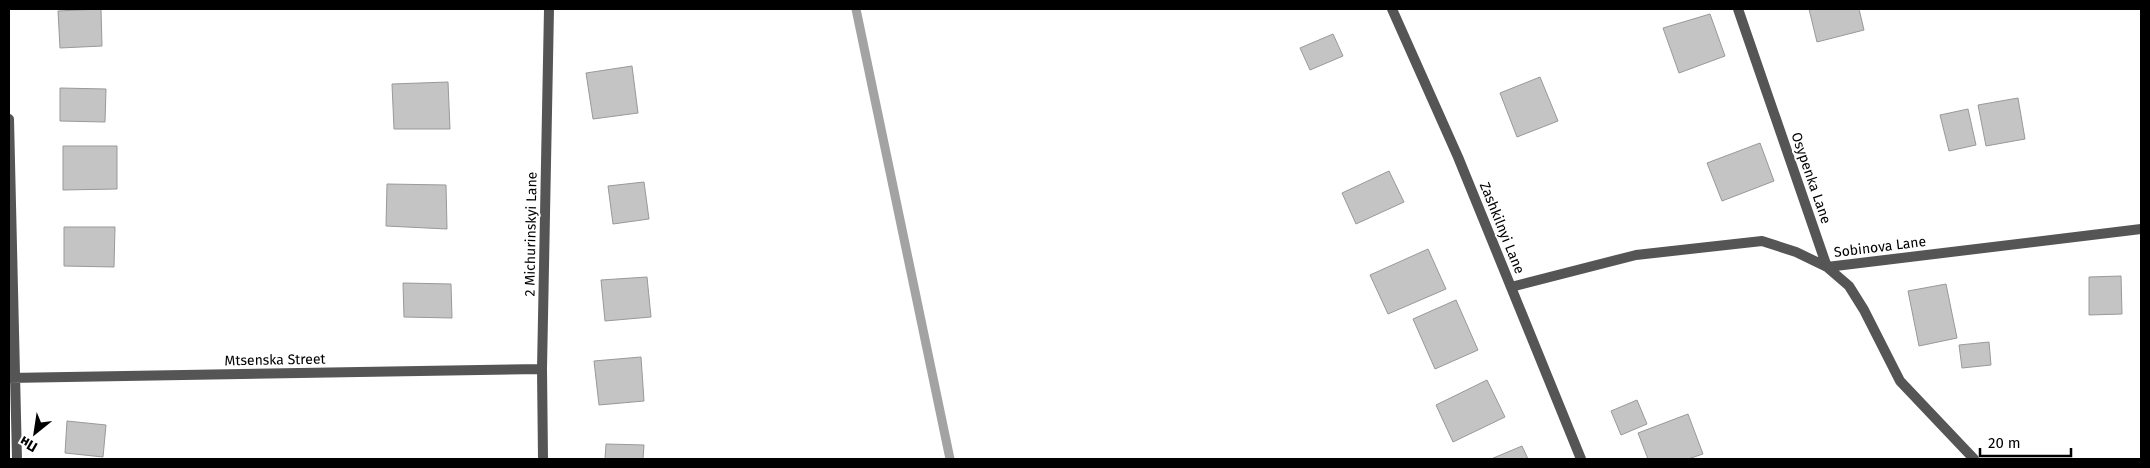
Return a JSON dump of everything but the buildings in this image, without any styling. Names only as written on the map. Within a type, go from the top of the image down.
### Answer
[{"type":"street","name":"2 Michurinskyi Lane","points":[[543,459],[542,369],[549,9]]},
{"type":"street","name":"Zashkilnyi Lane","points":[[1392,9],[1458,157],[1581,459]]},
{"type":"street","name":"Osypenka Lane","points":[[1738,9],[1827,267]]},
{"type":"street","points":[[9,119],[12,378],[17,459]]},
{"type":"street","name":"Sobinova Lane","points":[[1511,287],[1636,255],[1762,241],[1796,252],[1827,267],[2141,229]]},
{"type":"street","points":[[1827,267],[1849,286],[1864,310],[1900,381],[1974,459]]},
{"type":"street","name":"Mtsenska Street","points":[[12,378],[542,369]]},
{"type":"waterway","points":[[856,9],[950,459]]}]
